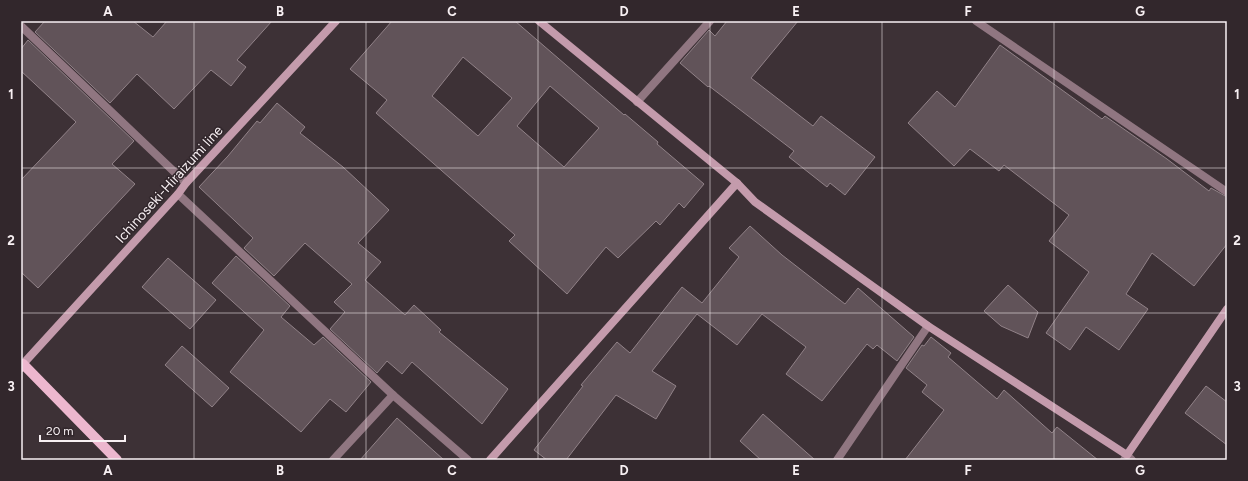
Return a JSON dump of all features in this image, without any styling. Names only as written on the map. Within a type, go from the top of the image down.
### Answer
[{"type":"main road","points":[[22,365],[117,460]]},
{"type":"street","name":"Ichinoseki-Hiraizumi line","points":[[22,365],[178,194],[186,183],[336,21]]},
{"type":"street","points":[[539,21],[737,183],[755,202],[928,326],[1127,458],[1227,309]]},
{"type":"street","points":[[637,102],[710,21]]},
{"type":"street","points":[[976,21],[1227,192]]},
{"type":"street","points":[[21,26],[186,183]]},
{"type":"street","points":[[490,460],[737,183]]},
{"type":"street","points":[[178,194],[392,394],[468,460]]},
{"type":"street","points":[[837,460],[928,326]]},
{"type":"street","points":[[333,460],[392,394]]},
{"type":"building","points":[[45,21],[133,21],[153,37],[167,21],[272,21],[237,60],[246,67],[231,86],[211,70],[174,109],[137,74],[110,103],[35,32]]},
{"type":"building","points":[[392,21],[515,21],[624,115],[625,114],[658,142],[657,144],[704,184],[684,208],[679,203],[660,225],[656,221],[618,258],[606,247],[567,294],[509,241],[515,235],[376,113],[387,100],[350,69]],"holes":[[[463,57],[512,98],[478,136],[432,96]],[[550,86],[599,128],[564,167],[517,126]]]},
{"type":"building","points":[[727,21],[798,21],[751,78],[813,126],[821,116],[875,157],[845,195],[830,183],[827,187],[789,157],[794,151],[709,86],[708,87],[680,63],[709,30],[715,36]]},
{"type":"building","points":[[28,40],[134,141],[112,164],[135,184],[38,288],[21,272],[21,180],[76,122],[21,71],[21,49]]},
{"type":"building","points":[[1000,45],[1102,119],[1105,116],[1167,159],[1209,191],[1211,188],[1227,197],[1227,244],[1194,286],[1152,253],[1126,294],[1148,309],[1119,350],[1086,327],[1070,350],[1046,333],[1089,272],[1049,241],[1069,215],[1004,165],[999,171],[970,149],[954,166],[908,123],[937,91],[955,107]]},
{"type":"building","points":[[277,103],[305,127],[300,133],[343,167],[389,210],[358,243],[381,262],[365,280],[405,315],[414,305],[441,330],[439,332],[508,389],[482,424],[412,362],[402,374],[387,361],[377,373],[330,329],[345,312],[334,302],[352,284],[305,243],[274,276],[244,248],[253,238],[199,187],[228,156],[257,121],[260,123]]},
{"type":"building","points":[[750,226],[782,255],[845,304],[858,288],[914,337],[897,361],[877,345],[873,349],[867,344],[822,401],[786,374],[806,347],[762,314],[737,345],[697,314],[652,371],[676,386],[656,419],[616,395],[566,460],[547,460],[534,450],[583,386],[581,385],[617,342],[630,353],[682,287],[702,303],[739,257],[729,248]]},
{"type":"building","points":[[236,256],[290,306],[281,317],[314,345],[323,337],[371,382],[346,412],[330,399],[301,432],[230,372],[264,330],[212,283]]},
{"type":"building","points":[[168,258],[216,300],[190,329],[142,287]]},
{"type":"building","points":[[1008,285],[1038,312],[1028,338],[1001,326],[984,311]]},
{"type":"building","points":[[931,337],[951,353],[948,357],[997,399],[1004,390],[1052,433],[1057,427],[1098,460],[905,460],[944,410],[922,392],[927,385],[906,368],[922,345],[924,346]]},
{"type":"building","points":[[182,346],[229,388],[212,407],[165,365]]},
{"type":"building","points":[[1206,386],[1227,402],[1227,445],[1185,413]]},
{"type":"building","points":[[763,414],[815,460],[761,460],[740,441]]},
{"type":"building","points":[[397,418],[444,460],[360,460]]}]
